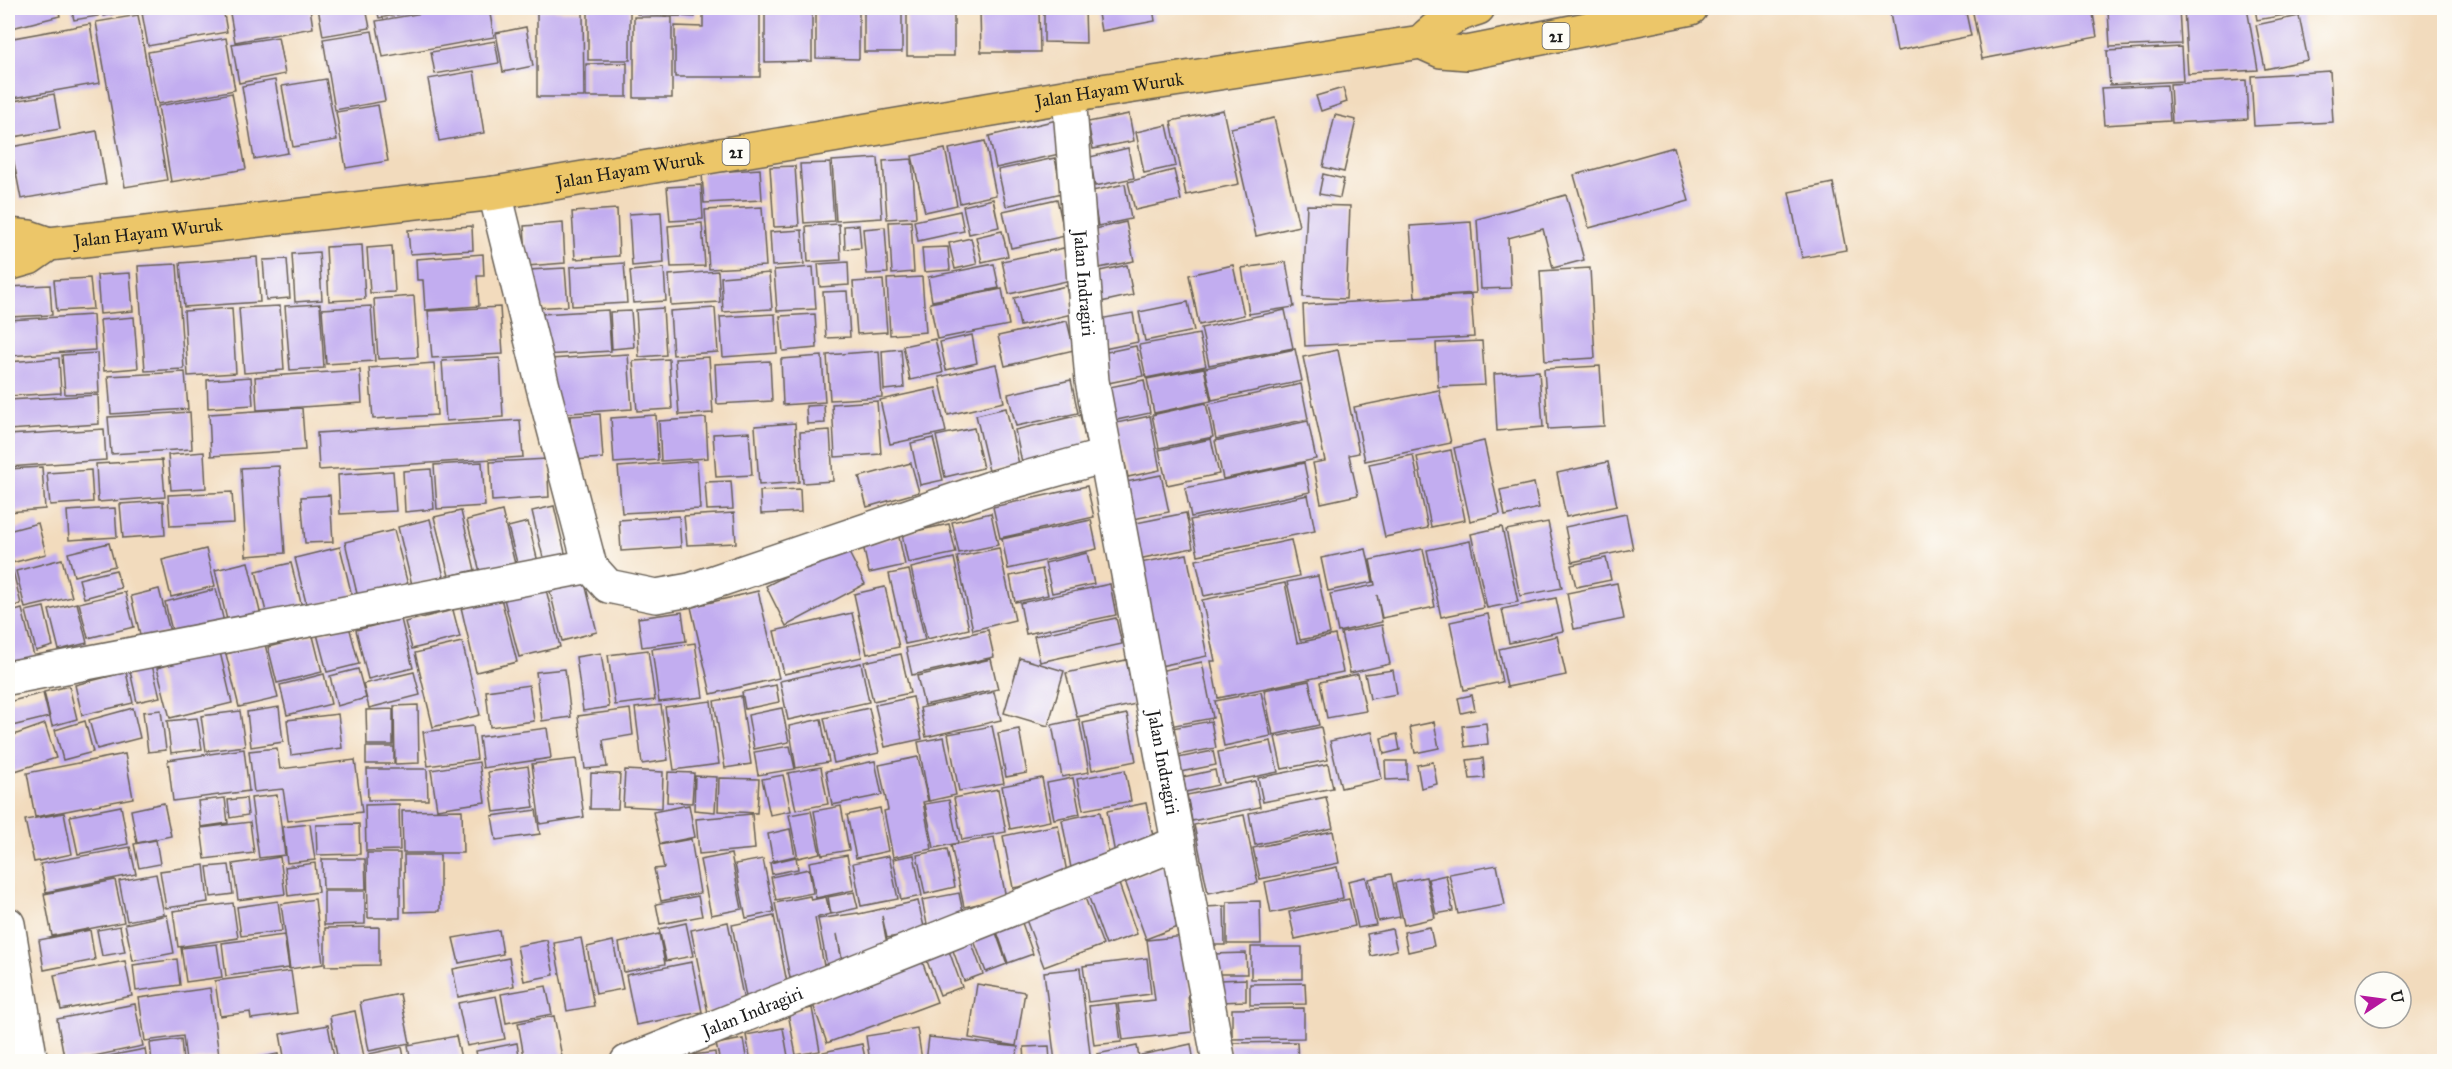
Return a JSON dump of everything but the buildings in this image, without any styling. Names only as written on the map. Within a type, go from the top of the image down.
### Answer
[{"type":"highway","points":[[1421,42],[1432,30],[1452,16],[1478,8]]},
{"type":"highway","name":"Jalan Hayam Wuruk","points":[[8,235],[29,237],[49,244],[495,193],[1069,96],[1421,42],[1441,51],[1467,53],[1691,8]]},
{"type":"highway","name":"Jalan Hayam Wuruk","points":[[8,264],[29,258],[49,244]]},
{"type":"street","name":"Jalan Indragiri","points":[[627,1062],[1178,843],[1092,381],[1069,96]]},
{"type":"street","points":[[495,193],[543,387],[599,576]]},
{"type":"street","points":[[8,678],[599,576],[656,596],[690,590],[968,495],[1105,456]]},
{"type":"street","points":[[1178,843],[1219,1062]]},
{"type":"street","points":[[8,924],[31,1062]]}]
